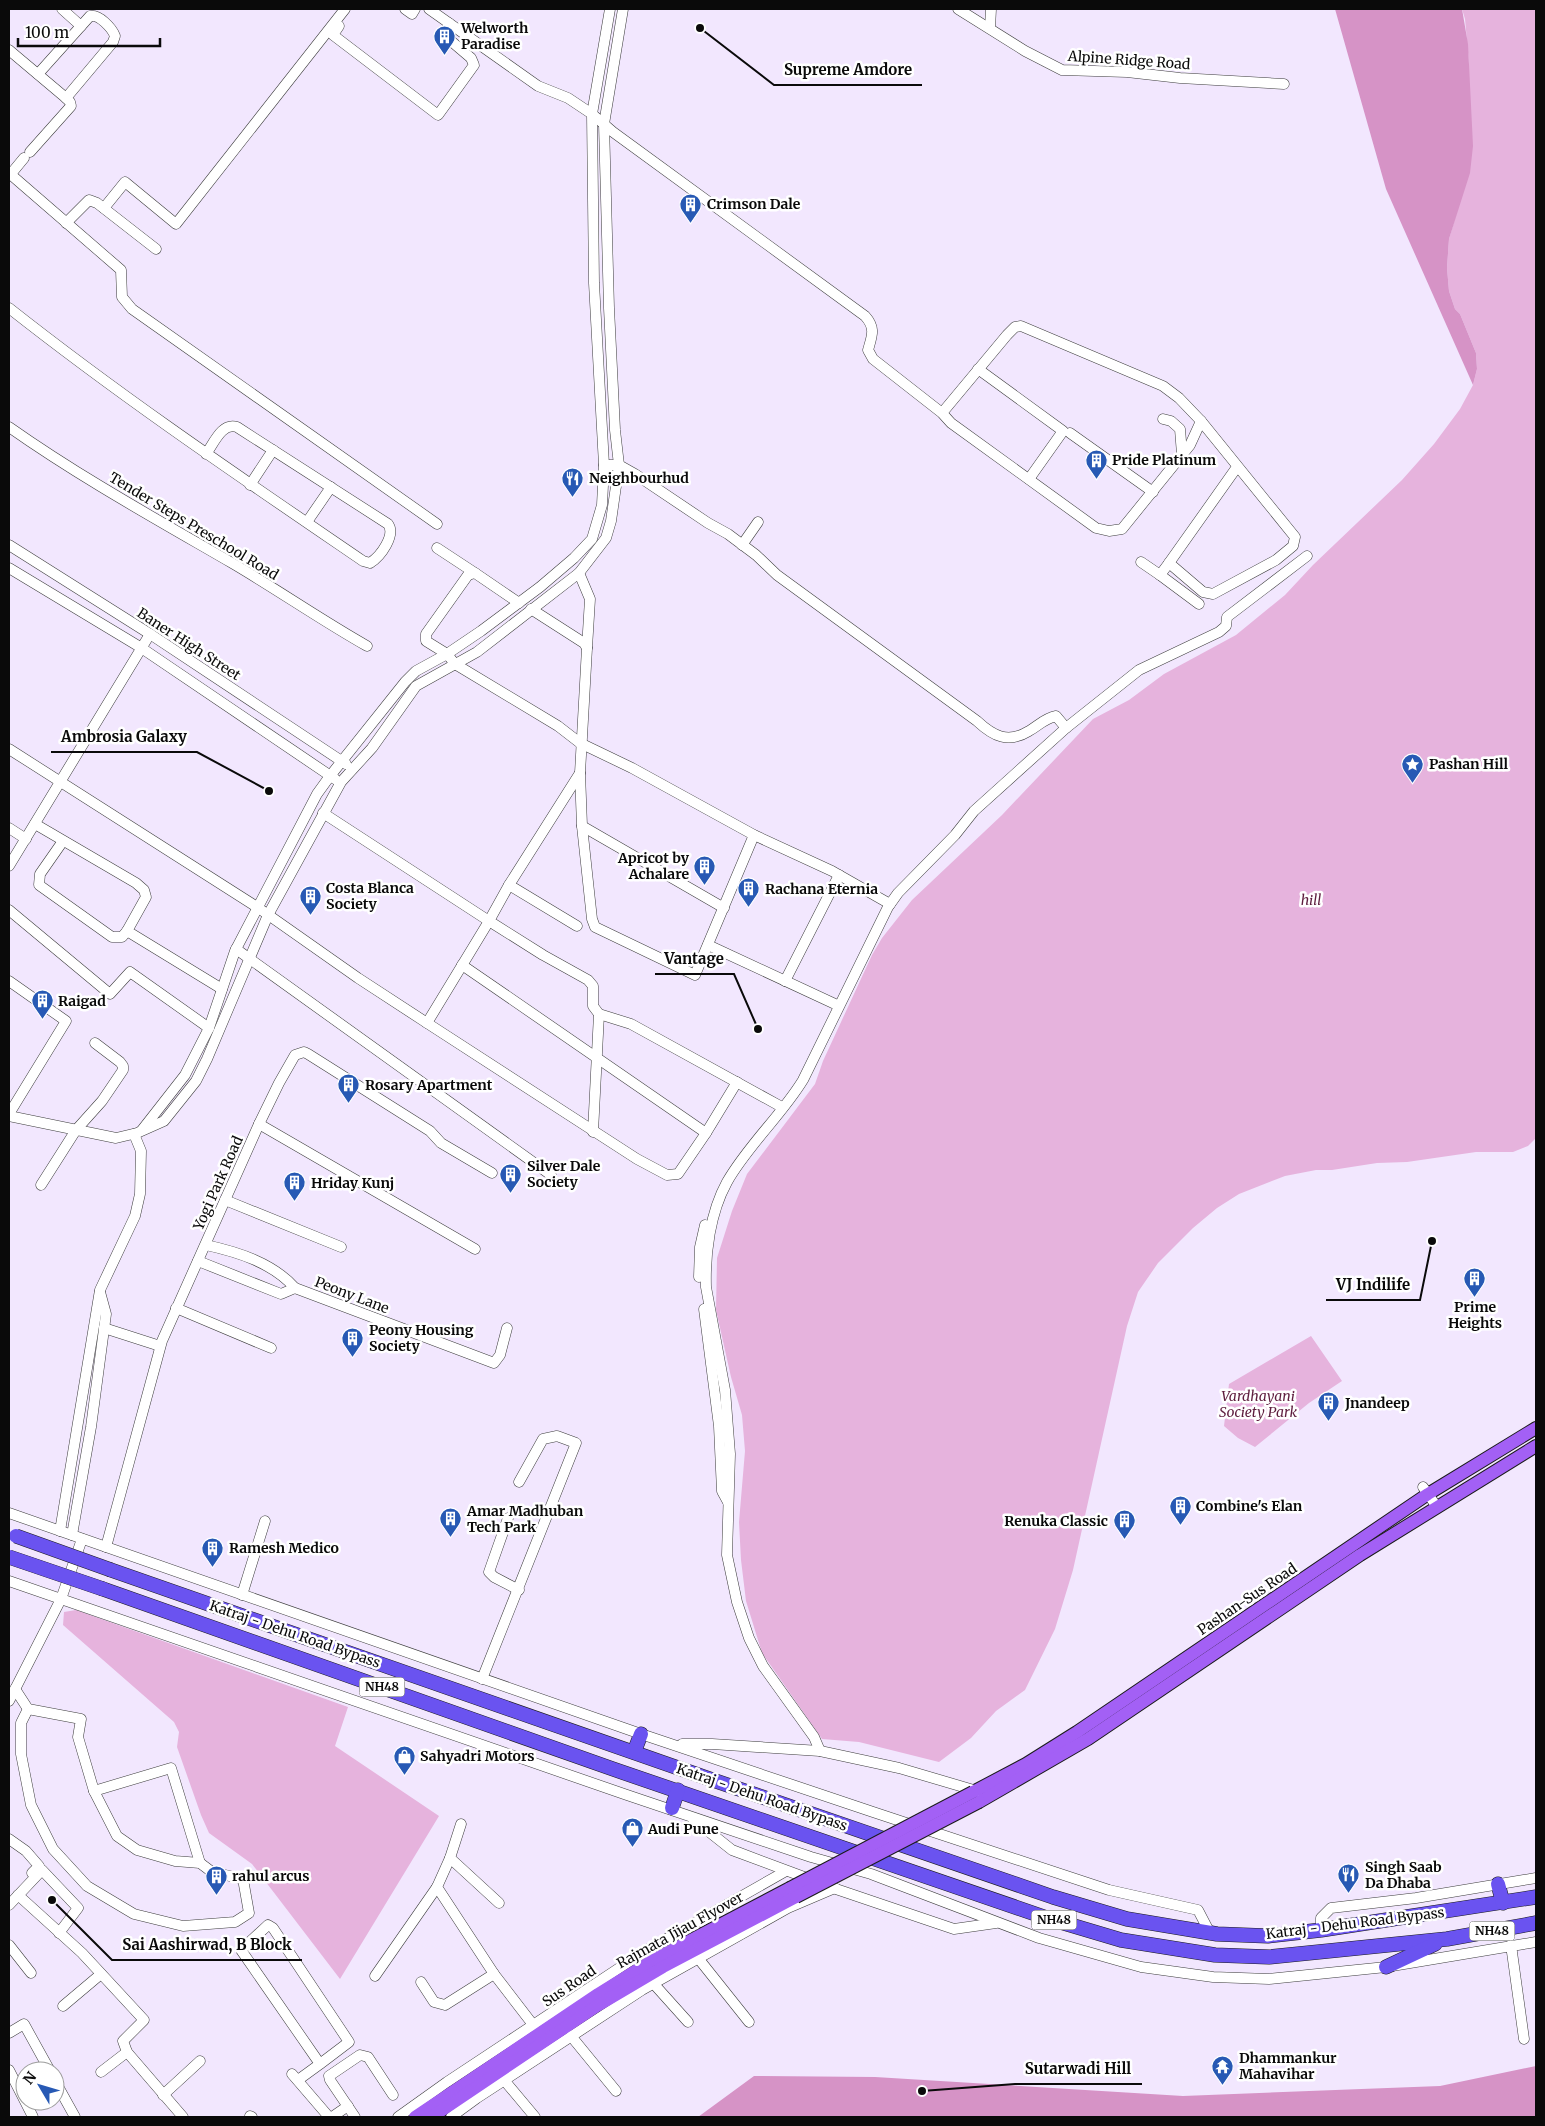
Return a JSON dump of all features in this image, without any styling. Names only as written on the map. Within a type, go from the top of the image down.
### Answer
[{"type":"highway","name":"Katraj - Dehu Road Bypass","points":[[12,1535],[1086,1908],[1149,1924],[1210,1933],[1268,1936],[1321,1930],[1536,1897]]},
{"type":"highway","name":"Katraj - Dehu Road Bypass","points":[[9,1557],[1047,1918],[1145,1945],[1215,1955],[1269,1957],[1447,1939],[1536,1923]]},
{"type":"highway","points":[[634,1752],[641,1734]]},
{"type":"highway","points":[[672,1808],[678,1790]]},
{"type":"highway","points":[[1498,1884],[1503,1903]]},
{"type":"highway","points":[[1386,1967],[1447,1939]]},
{"type":"main road","name":"Pashan-Sus Road","points":[[976,1795],[1077,1732],[1426,1491],[1536,1428]]},
{"type":"main road","name":"Pashan-Sus Road","points":[[976,1795],[1088,1739],[1352,1560],[1536,1446]]},
{"type":"main road","name":"Rajmata Jijau Flyover","points":[[432,2117],[597,2006],[663,1966],[793,1892],[976,1795]]},
{"type":"main road","name":"Rajmata Jijau Flyover","points":[[415,2117],[598,1994],[651,1961],[793,1892]]},
{"type":"street","points":[[62,9],[81,26]]},
{"type":"street","points":[[104,208],[125,182],[176,224],[345,9]]},
{"type":"street","points":[[352,9],[332,35],[438,115],[474,65],[471,58],[444,35],[449,23]]},
{"type":"street","points":[[405,9],[412,14],[415,9]]},
{"type":"street","points":[[429,9],[538,86],[568,98],[592,114],[865,316],[871,323],[872,332],[868,350],[873,359],[942,413],[951,423],[1096,528],[1109,531],[1122,528],[1190,445],[1201,421]]},
{"type":"street","name":"Alpine Ridge Road","points":[[958,9],[1062,70],[1127,72],[1180,78],[1284,84]]},
{"type":"street","points":[[990,9],[990,28]]},
{"type":"street","points":[[9,981],[66,1022],[9,1115],[116,1138],[137,1132],[164,1121],[196,1081],[268,915],[340,784],[372,748],[416,686],[477,652],[579,573],[606,538],[612,521],[619,465],[615,430],[609,308],[604,124],[622,12],[607,10],[592,114],[594,283],[604,465],[602,505],[592,539],[574,558],[519,602],[447,654],[416,671],[405,682],[330,776],[317,794],[236,949],[209,1028],[185,1075],[137,1132]]},
{"type":"street","points":[[38,74],[90,16],[94,15],[114,32],[113,42],[66,98]]},
{"type":"street","points":[[9,50],[66,98],[71,106],[10,174],[121,270],[122,297],[132,309],[437,524]]},
{"type":"street","points":[[66,223],[89,200],[104,208],[156,249]]},
{"type":"street","points":[[9,308],[76,362],[206,454],[250,485],[363,561],[370,563],[375,560],[391,535],[392,529],[388,524],[231,425],[225,427],[206,454]]},
{"type":"street","points":[[942,413],[1006,335],[1015,327],[1021,326],[1164,386],[1179,398],[1201,421],[1295,537],[1293,546],[1276,560],[1213,594],[1204,592],[1169,563]]},
{"type":"street","points":[[978,369],[1063,430],[1029,479]]},
{"type":"street","points":[[1163,419],[1171,421],[1180,429],[1182,454]]},
{"type":"street","name":"Tender Steps Preschool Road","points":[[9,427],[58,462],[167,527],[233,563],[308,612],[367,646]]},
{"type":"street","points":[[1070,433],[1153,492]]},
{"type":"street","points":[[250,485],[273,450]]},
{"type":"street","points":[[604,465],[619,465],[669,495],[742,545],[777,575],[977,721],[991,734],[1013,738],[1028,732],[1050,717],[1056,716],[1066,728]]},
{"type":"street","points":[[1160,575],[1237,467]]},
{"type":"street","points":[[307,522],[331,487]]},
{"type":"street","points":[[742,545],[758,522]]},
{"type":"street","name":"Baner High Street","points":[[9,545],[150,634],[353,769]]},
{"type":"street","points":[[437,548],[519,602]]},
{"type":"street","points":[[820,1751],[814,1738],[763,1666],[750,1638],[737,1602],[727,1555],[730,1454],[724,1390],[706,1287],[706,1268],[711,1228],[727,1183],[741,1162],[789,1104],[803,1080],[889,906],[898,893],[955,836],[974,811],[1066,728],[1139,670],[1219,632],[1226,626],[1227,617],[1306,556]]},
{"type":"street","points":[[1141,562],[1198,604]]},
{"type":"street","points":[[9,568],[140,647],[340,784]]},
{"type":"street","points":[[474,573],[468,575],[426,634],[426,641],[447,654],[455,664],[558,726],[580,743],[632,768],[754,835],[839,875],[889,906]]},
{"type":"street","points":[[579,573],[590,599],[580,743],[580,773],[582,826],[592,920],[596,927],[695,975],[754,835]]},
{"type":"street","points":[[531,609],[584,643],[586,648]]},
{"type":"street","points":[[9,866],[62,781],[140,647],[150,634]]},
{"type":"street","points":[[388,705],[401,706]]},
{"type":"street","points":[[9,749],[257,907],[427,1023],[593,1132],[667,1175],[678,1174],[737,1082]]},
{"type":"street","points":[[427,1023],[509,885],[580,773]]},
{"type":"street","points":[[323,813],[489,921],[543,955],[588,980],[593,986],[593,1006],[599,1014],[631,1024],[780,1106]]},
{"type":"street","points":[[35,824],[136,883],[144,890],[146,897],[122,937],[112,937],[39,885],[40,874],[63,841]]},
{"type":"street","points":[[582,826],[724,908]]},
{"type":"street","points":[[9,828],[26,839]]},
{"type":"street","points":[[786,981],[839,875]]},
{"type":"street","points":[[509,885],[576,926]]},
{"type":"street","points":[[729,1505],[722,1491],[719,1426],[699,1273],[700,1247],[706,1221],[726,1175],[738,1157],[780,1106],[796,1082],[882,909],[889,906]]},
{"type":"street","points":[[9,910],[110,994],[130,972],[209,1028]]},
{"type":"street","points":[[127,931],[222,989]]},
{"type":"street","points":[[708,945],[835,1004]]},
{"type":"street","points":[[236,949],[551,1175]]},
{"type":"street","points":[[462,965],[597,1060],[706,1133]]},
{"type":"street","points":[[593,1132],[599,1014]]},
{"type":"street","points":[[41,1185],[76,1130],[102,1101],[123,1070],[120,1062],[95,1043]]},
{"type":"street","name":"Yogi Park Road","points":[[106,1547],[160,1346],[259,1124],[279,1082],[295,1055],[304,1052],[430,1131],[442,1143],[492,1173]]},
{"type":"street","points":[[259,1124],[476,1249]]},
{"type":"street","points":[[60,1531],[94,1316],[100,1290],[129,1229],[140,1194],[141,1151],[137,1132]]},
{"type":"street","points":[[225,1200],[341,1247]]},
{"type":"street","name":"Peony Lane","points":[[206,1245],[256,1261],[284,1276],[295,1288],[494,1363],[500,1355],[506,1328]]},
{"type":"street","points":[[198,1261],[280,1294],[295,1288]]},
{"type":"street","points":[[9,1701],[61,1600],[77,1537],[106,1314],[100,1290]]},
{"type":"street","points":[[176,1308],[271,1348]]},
{"type":"street","points":[[104,1328],[160,1346]]},
{"type":"street","points":[[482,1679],[576,1443],[557,1436],[543,1439],[520,1482]]},
{"type":"street","points":[[1426,1491],[1437,1507]]},
{"type":"street","points":[[9,1513],[641,1734],[1109,1890],[1198,1910],[1210,1933]]},
{"type":"street","points":[[508,1518],[489,1572],[501,1582],[519,1590]]},
{"type":"street","points":[[242,1595],[265,1521]]},
{"type":"street","points":[[9,1581],[627,1795],[672,1808],[812,1857],[871,1874],[1039,1938],[1141,1967],[1213,1977],[1269,1979],[1386,1967],[1536,1942]]},
{"type":"street","points":[[15,1689],[28,1708],[81,1719],[78,1737],[94,1791],[117,1836],[137,1850],[176,1861],[200,1863],[212,1872],[243,1878],[249,1913],[235,1922],[183,1926],[134,1914],[87,1886],[53,1849],[31,1805],[21,1754],[21,1723],[28,1708]]},
{"type":"street","points":[[673,1744],[712,1744],[820,1751],[899,1768],[952,1783],[976,1795]]},
{"type":"street","points":[[94,1791],[171,1768],[200,1863]]},
{"type":"street","points":[[686,1814],[732,1850],[786,1871],[954,1929],[999,1923]]},
{"type":"street","points":[[375,1976],[437,1887],[450,1858],[461,1824]]},
{"type":"street","points":[[9,1839],[26,1852],[39,1866],[14,1896],[9,1905]]},
{"type":"street","points":[[450,1858],[499,1903]]},
{"type":"street","points":[[14,1896],[42,1870],[78,1908],[59,1932]]},
{"type":"street","name":"Sus Road","points":[[398,2117],[645,1951],[786,1871]]},
{"type":"street","points":[[1321,1930],[1321,1918],[1331,1908],[1416,1898],[1536,1878]]},
{"type":"street","points":[[437,1887],[494,1974],[534,2026]]},
{"type":"street","points":[[451,2117],[504,2080],[654,1983],[788,1908],[835,1888]]},
{"type":"street","points":[[14,1896],[82,1953],[144,2020],[123,2042],[127,2052],[183,2117]]},
{"type":"street","points":[[320,2064],[240,1950],[268,1925],[273,1928],[349,2042],[320,2064],[295,2077],[331,2117],[348,2106]]},
{"type":"street","points":[[9,1945],[31,1972]]},
{"type":"street","points":[[1511,1945],[1524,2039]]},
{"type":"street","points":[[698,1958],[749,2022]]},
{"type":"street","points":[[62,2006],[101,1974]]},
{"type":"street","points":[[421,1982],[434,2002],[445,2005],[494,1974]]},
{"type":"street","points":[[654,1983],[688,2022]]},
{"type":"street","points":[[9,2033],[24,2024],[44,2061]]},
{"type":"street","points":[[571,2036],[616,2091]]},
{"type":"street","points":[[101,2072],[127,2052]]},
{"type":"street","points":[[356,2117],[329,2076],[360,2055],[368,2057],[393,2095]]},
{"type":"street","points":[[163,2095],[200,2061]]},
{"type":"street","points":[[9,2070],[33,2117]]},
{"type":"street","points":[[504,2080],[535,2117]]},
{"type":"street","points":[[65,2099],[75,2117]]},
{"type":"green space","name":"hill","points":[[1462,9],[1536,9],[1536,1138],[1528,1146],[1513,1152],[1476,1152],[1407,1162],[1377,1163],[1332,1170],[1316,1170],[1285,1176],[1239,1194],[1217,1208],[1193,1228],[1158,1263],[1138,1292],[1127,1326],[1073,1570],[1055,1629],[1025,1690],[996,1711],[971,1738],[939,1762],[859,1742],[822,1739],[762,1653],[746,1601],[739,1522],[745,1451],[742,1415],[731,1377],[716,1310],[717,1258],[732,1211],[747,1174],[815,1084],[823,1061],[872,955],[882,938],[912,900],[1002,815],[1093,719],[1129,700],[1164,674],[1236,635],[1285,595],[1313,565],[1402,480],[1434,444],[1460,409],[1473,385],[1477,369],[1476,353],[1460,314],[1455,309],[1449,291],[1447,268],[1449,239],[1466,181],[1469,63],[1465,19]]},
{"type":"green space","name":"Vardhayani Society Park","points":[[1311,1336],[1342,1381],[1309,1403],[1255,1447],[1238,1438],[1224,1426],[1229,1384]]},
{"type":"green space","points":[[76,1610],[348,1707],[335,1746],[439,1816],[340,1979],[252,1864],[209,1833],[177,1747],[179,1732],[174,1722],[63,1625],[64,1612]]},
{"type":"shaded area","points":[[1335,9],[1462,9],[1468,44],[1473,146],[1470,173],[1449,239],[1447,268],[1449,291],[1455,309],[1460,314],[1476,353],[1477,369],[1473,385],[1386,189]]},
{"type":"shaded area","points":[[1536,2066],[1536,2117],[698,2117],[754,2076],[875,2077],[1183,2096],[1440,2086]]},
{"type":"place","name":"Supreme Amdore","points":[[700,28]]},
{"type":"place","name":"Welworth Paradise","points":[[445,55]]},
{"type":"place","name":"Crimson Dale","points":[[691,223]]},
{"type":"place","name":"Pride Platinum","points":[[1096,479]]},
{"type":"place","name":"Neighbourhud","points":[[573,497]]},
{"type":"place","name":"Pashan Hill","points":[[1413,783]]},
{"type":"place","name":"Ambrosia Galaxy","points":[[269,791]]},
{"type":"place","name":"Apricot by Achalare","points":[[705,885]]},
{"type":"place","name":"Rachana Eternia","points":[[749,908]]},
{"type":"place","name":"Costa Blanca Society","points":[[310,915]]},
{"type":"place","name":"Raigad","points":[[42,1020]]},
{"type":"place","name":"Vantage","points":[[758,1029]]},
{"type":"place","name":"Rosary Apartment","points":[[349,1104]]},
{"type":"place","name":"Silver Dale Society","points":[[511,1193]]},
{"type":"place","name":"Hriday Kunj","points":[[295,1202]]},
{"type":"place","name":"VJ Indilife","points":[[1432,1241]]},
{"type":"place","name":"Prime Heights","points":[[1475,1298]]},
{"type":"place","name":"Peony Housing Society","points":[[353,1357]]},
{"type":"place","name":"Jnandeep","points":[[1329,1422]]},
{"type":"place","name":"Combine's Elan","points":[[1180,1525]]},
{"type":"place","name":"Amar Madhuban Tech Park","points":[[451,1538]]},
{"type":"place","name":"Renuka Classic","points":[[1124,1540]]},
{"type":"place","name":"Ramesh Medico","points":[[213,1567]]},
{"type":"place","name":"Sahyadri Motors","points":[[404,1775]]},
{"type":"place","name":"Audi Pune","points":[[632,1848]]},
{"type":"place","name":"Singh Saab Da Dhaba","points":[[1349,1894]]},
{"type":"place","name":"rahul arcus","points":[[216,1895]]},
{"type":"place","name":"Sai Aashirwad, B Block","points":[[52,1900]]},
{"type":"place","name":"Dhammankur Mahavihar","points":[[1223,2085]]},
{"type":"place","name":"Sutarwadi Hill","points":[[922,2091]]}]
